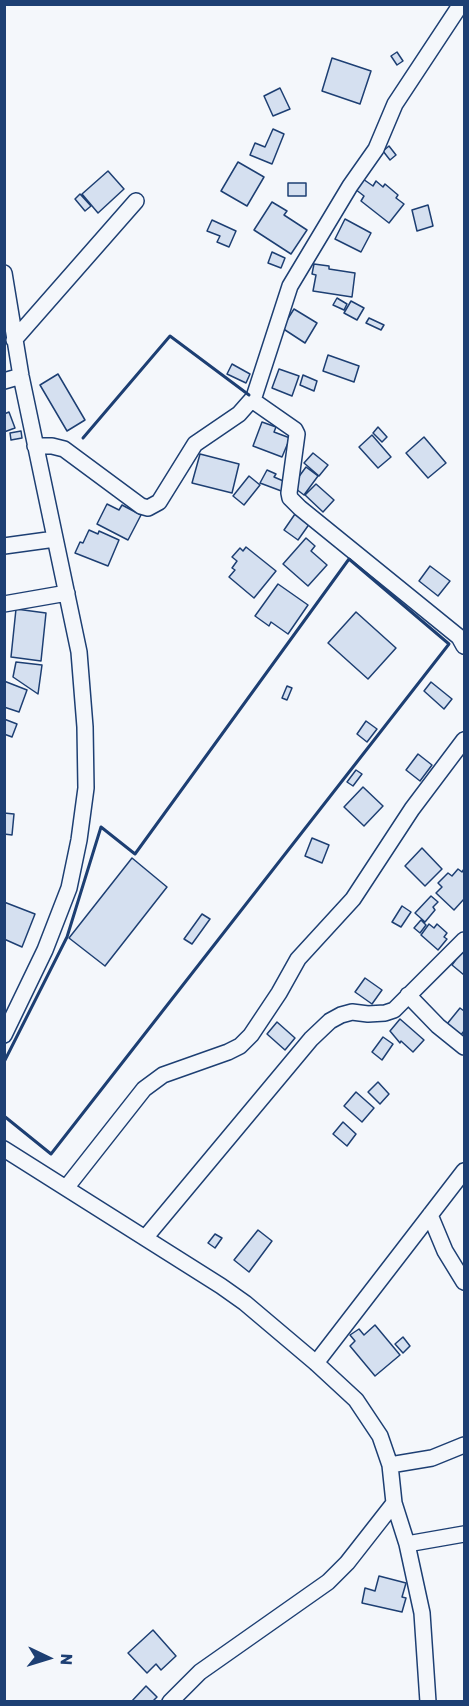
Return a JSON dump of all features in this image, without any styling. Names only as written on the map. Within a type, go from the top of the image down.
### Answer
[{"type":"street","points":[[35,446],[64,449],[141,506],[148,508],[159,502],[195,444],[232,420],[252,400],[259,385],[290,286],[350,186],[376,149],[395,104],[461,4]]},
{"type":"street","points":[[14,339],[136,201]]},
{"type":"street","points":[[4,273],[21,376],[79,652],[85,727],[86,788],[79,840],[69,888],[45,950],[4,1035]]},
{"type":"street","points":[[4,381],[21,376]]},
{"type":"street","points":[[252,400],[295,430],[297,434],[290,498],[459,637],[465,646]]},
{"type":"street","points":[[4,546],[55,539]]},
{"type":"street","points":[[4,604],[67,593]]},
{"type":"street","points":[[66,1188],[144,1089],[163,1075],[240,1046],[251,1035],[298,959],[353,899],[412,809],[465,740]]},
{"type":"street","points":[[145,1238],[311,1039],[330,1021],[352,1012],[368,1014],[394,1010],[465,940]]},
{"type":"street","points":[[408,996],[438,1026],[465,1047]]},
{"type":"street","points":[[4,1149],[245,1303],[316,1363],[356,1400],[366,1413],[380,1436],[390,1465],[394,1503],[407,1544],[422,1613],[427,1694],[416,1701]]},
{"type":"street","points":[[316,1363],[465,1171]]},
{"type":"street","points":[[430,1215],[445,1251],[465,1282]]},
{"type":"street","points":[[390,1465],[432,1458],[465,1444]]},
{"type":"street","points":[[170,1701],[200,1672],[328,1582],[394,1503]]},
{"type":"street","points":[[407,1544],[465,1534]]},
{"type":"building","points":[[397,52],[403,61],[397,65],[391,56]]},
{"type":"building","points":[[332,58],[371,71],[360,104],[322,91]]},
{"type":"building","points":[[280,88],[290,109],[273,116],[264,96]]},
{"type":"building","points":[[273,129],[284,134],[272,164],[250,155],[255,143],[265,147]]},
{"type":"building","points":[[389,146],[396,155],[390,160],[383,151]]},
{"type":"building","points":[[238,162],[264,177],[247,206],[221,191]]},
{"type":"building","points":[[108,171],[124,189],[98,213],[82,194]]},
{"type":"building","points":[[363,179],[373,186],[376,181],[383,187],[385,184],[398,195],[396,198],[404,204],[389,223],[361,201],[364,196],[355,189]]},
{"type":"building","points":[[288,183],[306,183],[306,196],[288,196]]},
{"type":"building","points":[[80,194],[91,206],[85,211],[75,199]]},
{"type":"building","points":[[272,202],[287,211],[284,215],[307,230],[291,254],[254,230]]},
{"type":"building","points":[[428,205],[433,226],[417,231],[412,210]]},
{"type":"building","points":[[345,219],[371,233],[361,252],[335,239]]},
{"type":"building","points":[[212,220],[236,231],[229,247],[217,242],[220,236],[207,231]]},
{"type":"building","points":[[272,252],[285,258],[281,268],[268,263]]},
{"type":"building","points":[[314,264],[355,273],[352,297],[313,291],[316,275],[312,274]]},
{"type":"building","points":[[337,298],[347,304],[344,310],[333,305]]},
{"type":"building","points":[[351,301],[364,308],[357,320],[344,313]]},
{"type":"building","points":[[294,309],[317,323],[305,343],[282,328]]},
{"type":"building","points":[[369,318],[384,325],[381,330],[366,323]]},
{"type":"building","points":[[328,355],[359,366],[354,382],[323,371]]},
{"type":"building","points":[[232,364],[250,374],[246,383],[227,374]]},
{"type":"building","points":[[279,369],[299,376],[292,396],[272,388]]},
{"type":"building","points":[[58,374],[85,420],[67,431],[40,385]]},
{"type":"building","points":[[303,375],[317,381],[314,391],[300,385]]},
{"type":"building","points":[[9,412],[15,428],[4,432],[4,414]]},
{"type":"building","points":[[262,422],[276,427],[274,432],[290,438],[282,457],[253,446]]},
{"type":"building","points":[[378,427],[387,437],[382,442],[373,433]]},
{"type":"building","points":[[21,431],[22,438],[11,440],[10,433]]},
{"type":"building","points":[[372,435],[391,457],[378,468],[359,447]]},
{"type":"building","points":[[424,437],[446,463],[428,478],[406,453]]},
{"type":"building","points":[[313,453],[328,465],[319,476],[304,463]]},
{"type":"building","points":[[200,454],[239,464],[232,493],[192,483]]},
{"type":"building","points":[[306,467],[318,476],[304,495],[292,486]]},
{"type":"building","points":[[267,470],[276,474],[274,477],[288,483],[284,492],[260,483]]},
{"type":"building","points":[[249,476],[260,485],[244,505],[233,496]]},
{"type":"building","points":[[316,484],[334,500],[323,512],[305,495]]},
{"type":"building","points":[[107,504],[119,510],[122,505],[141,515],[128,540],[97,524]]},
{"type":"building","points":[[295,514],[310,523],[298,540],[284,530]]},
{"type":"building","points":[[89,530],[98,534],[99,531],[119,540],[108,566],[75,553]]},
{"type":"building","points":[[306,538],[315,546],[311,551],[327,565],[308,586],[283,564]]},
{"type":"building","points":[[246,547],[276,571],[254,598],[229,577],[235,570],[232,568],[237,561],[232,557],[240,548],[243,551]]},
{"type":"building","points":[[430,566],[450,581],[438,596],[419,581]]},
{"type":"building","points":[[278,584],[308,605],[288,634],[271,622],[269,626],[255,616]]},
{"type":"building","points":[[16,609],[46,613],[41,661],[11,657]]},
{"type":"building","points":[[356,612],[396,648],[368,679],[328,643]]},
{"type":"building","points":[[16,662],[42,665],[38,694],[13,677]]},
{"type":"building","points":[[4,681],[27,690],[19,712],[4,707]]},
{"type":"building","points":[[431,682],[452,699],[444,709],[424,691]]},
{"type":"building","points":[[287,686],[292,688],[287,700],[282,698]]},
{"type":"building","points":[[4,719],[17,724],[12,737],[4,734]]},
{"type":"building","points":[[366,721],[377,729],[367,742],[357,734]]},
{"type":"building","points":[[418,754],[432,765],[420,781],[406,770]]},
{"type":"building","points":[[356,770],[362,774],[353,786],[347,782]]},
{"type":"building","points":[[363,787],[383,806],[364,826],[344,807]]},
{"type":"building","points":[[4,813],[14,814],[12,835],[4,834]]},
{"type":"building","points":[[312,838],[329,845],[322,863],[305,856]]},
{"type":"building","points":[[422,848],[442,869],[425,886],[405,866]]},
{"type":"building","points":[[132,858],[167,887],[105,966],[69,938]]},
{"type":"building","points":[[458,869],[462,872],[464,869],[464,899],[454,910],[436,893],[442,887],[438,883],[448,873],[452,876]]},
{"type":"building","points":[[431,896],[438,902],[433,907],[435,910],[425,922],[415,913]]},
{"type":"building","points":[[4,902],[35,914],[22,947],[4,939]]},
{"type":"building","points":[[402,906],[411,912],[401,927],[392,922]]},
{"type":"building","points":[[202,914],[210,919],[192,944],[184,939]]},
{"type":"building","points":[[421,920],[426,925],[420,933],[414,928]]},
{"type":"building","points":[[429,924],[434,928],[437,924],[447,933],[444,937],[447,939],[438,950],[421,935]]},
{"type":"building","points":[[462,951],[464,953],[464,975],[452,965]]},
{"type":"building","points":[[365,978],[382,990],[372,1004],[355,992]]},
{"type":"building","points":[[460,1008],[464,1011],[464,1031],[460,1036],[447,1024]]},
{"type":"building","points":[[400,1019],[424,1040],[413,1052],[401,1041],[400,1043],[390,1031]]},
{"type":"building","points":[[277,1022],[295,1038],[285,1050],[267,1034]]},
{"type":"building","points":[[383,1037],[393,1044],[382,1060],[372,1052]]},
{"type":"building","points":[[378,1082],[389,1094],[380,1104],[368,1092]]},
{"type":"building","points":[[356,1092],[374,1108],[362,1122],[344,1106]]},
{"type":"building","points":[[343,1122],[356,1134],[347,1146],[333,1134]]},
{"type":"building","points":[[258,1230],[272,1241],[249,1272],[234,1260]]},
{"type":"building","points":[[215,1234],[222,1238],[215,1248],[208,1243]]},
{"type":"building","points":[[375,1325],[400,1355],[375,1376],[350,1346],[355,1341],[350,1335],[359,1329],[364,1335]]},
{"type":"building","points":[[403,1337],[410,1346],[403,1353],[395,1344]]},
{"type":"building","points":[[379,1576],[406,1583],[402,1597],[406,1598],[402,1612],[362,1603],[365,1588],[375,1591]]},
{"type":"building","points":[[153,1630],[176,1656],[161,1670],[156,1664],[147,1673],[128,1653]]},
{"type":"building","points":[[146,1686],[157,1697],[152,1702],[131,1702]]},
{"type":"wall","points":[[83,438],[170,336],[249,395]]},
{"type":"wall","points":[[4,1062],[67,937],[101,827],[135,854],[349,559],[449,644],[51,1154],[4,1116]]}]
